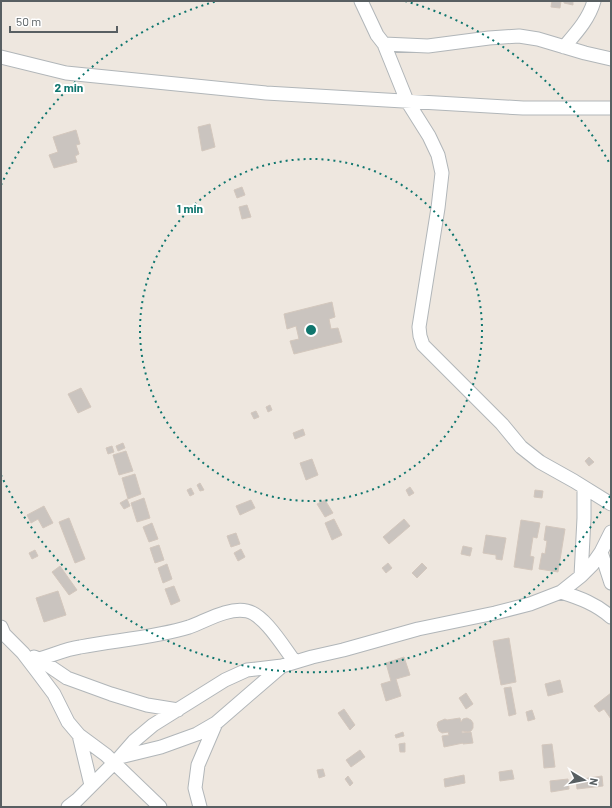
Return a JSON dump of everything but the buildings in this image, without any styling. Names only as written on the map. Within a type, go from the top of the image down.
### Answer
[{"type":"street","points":[[361,1],[374,32],[384,44],[407,101],[432,142],[438,155],[442,173],[438,208],[418,327],[423,345],[502,424],[521,447],[540,462],[611,504]]},
{"type":"street","points":[[564,47],[581,28],[592,9],[594,1]]},
{"type":"street","points":[[384,44],[428,46],[489,38],[519,36],[538,39],[611,59]]},
{"type":"street","points":[[1,57],[66,73],[266,93],[523,108],[611,108]]},
{"type":"street","points":[[581,576],[584,488]]},
{"type":"street","points":[[68,807],[77,800],[134,741],[153,725],[230,678],[247,670],[282,666],[418,629],[530,604],[561,592],[581,576],[592,565],[601,552],[611,532]]},
{"type":"street","points":[[601,552],[611,583]]},
{"type":"street","points":[[561,592],[583,599],[602,609],[611,617]]},
{"type":"street","points":[[39,659],[79,647],[141,637],[187,627],[233,611],[248,611],[266,624],[295,662]]},
{"type":"street","points":[[2,631],[23,653],[54,694],[68,722],[79,735],[106,755],[116,760],[160,807]]},
{"type":"street","points":[[23,653],[39,659],[67,678],[147,705],[178,710]]},
{"type":"street","points":[[116,760],[161,747],[197,734],[216,723],[282,666]]},
{"type":"street","points":[[200,807],[195,788],[195,777],[198,765],[216,723]]},
{"type":"street","points":[[79,735],[91,785]]}]
